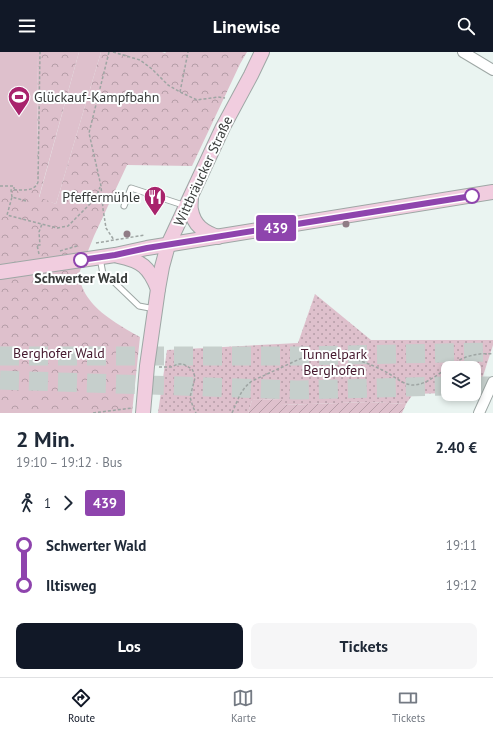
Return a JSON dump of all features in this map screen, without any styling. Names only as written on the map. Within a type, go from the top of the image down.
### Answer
[{"type":"main road","name":"Wittbräucker Straße","points":[[138,410],[147,366],[162,267],[168,245],[223,127],[262,52]]},
{"type":"main road","points":[[0,272],[115,255],[147,248],[493,192]]},
{"type":"main road","points":[[188,202],[200,229],[218,237]]},
{"type":"main road","points":[[115,255],[127,257],[137,261],[148,269],[152,274],[158,289]]},
{"type":"street","points":[[463,52],[493,70]]},
{"type":"street","points":[[479,413],[493,382]]},
{"type":"lane","points":[[124,206],[131,188],[188,202]]},
{"type":"lane","points":[[100,257],[104,274],[139,306],[155,309]]},
{"type":"path","points":[[40,52],[38,182],[37,186],[31,190],[11,190],[12,197],[7,215],[57,228],[68,226],[96,198],[101,186]]},
{"type":"path","points":[[109,52],[89,133],[101,186],[106,228],[114,240]]},
{"type":"path","points":[[113,52],[140,60],[152,69],[168,85],[197,100],[218,97],[236,102]]},
{"type":"path","points":[[180,92],[188,52]]},
{"type":"path","points":[[0,186],[14,186],[14,190]]},
{"type":"path","points":[[12,197],[26,201]]},
{"type":"path","points":[[38,253],[37,246],[40,245],[39,232],[42,224]]},
{"type":"path","points":[[96,243],[145,235]]},
{"type":"path","points":[[232,413],[240,393],[252,380],[312,354],[331,353],[367,363],[406,384],[414,385],[426,382],[444,369],[465,357],[476,354],[493,354]]},
{"type":"path","points":[[147,366],[171,367],[178,364],[183,364],[192,369],[195,378],[190,397],[196,413]]},
{"type":"path","points":[[93,413],[138,410]]},
{"type":"green space","name":"Glückauf-Kampfbahn","points":[[0,52],[38,52],[37,182],[35,185],[0,185]]},
{"type":"green space","name":"Berghofer Wald","points":[[38,52],[79,52],[39,197],[56,204],[101,52],[247,52],[192,166],[127,165],[94,236],[78,276],[93,305],[112,320],[140,337],[132,413],[0,413],[0,185],[35,185],[37,182]]},
{"type":"green space","points":[[79,52],[101,52],[56,204],[39,198]]},
{"type":"green space","name":"Tunnelpark Berghofen","points":[[315,294],[371,340],[493,340],[493,345],[481,380],[481,361],[441,361],[441,393],[413,394],[406,404],[369,402],[281,405],[281,399],[252,400],[248,413],[158,413],[167,350],[298,343]]},
{"type":"green space","points":[[282,399],[281,405],[369,402],[406,404],[402,413],[248,413],[252,400]]},
{"type":"tunnel","points":[[0,356],[299,356],[493,352]]},
{"type":"tunnel","points":[[0,380],[297,390],[441,386]]},
{"type":"tunnel","points":[[481,386],[493,386]]},
{"type":"bus line","name":"439","points":[[81,260],[472,196]]},
{"type":"place","name":"Glückauf-Kampfbahn","points":[[19,116]]},
{"type":"place","name":"Pfeffermühle","points":[[155,216]]},
{"type":"place","name":"Schwerter Wald","points":[[81,260]]}]
